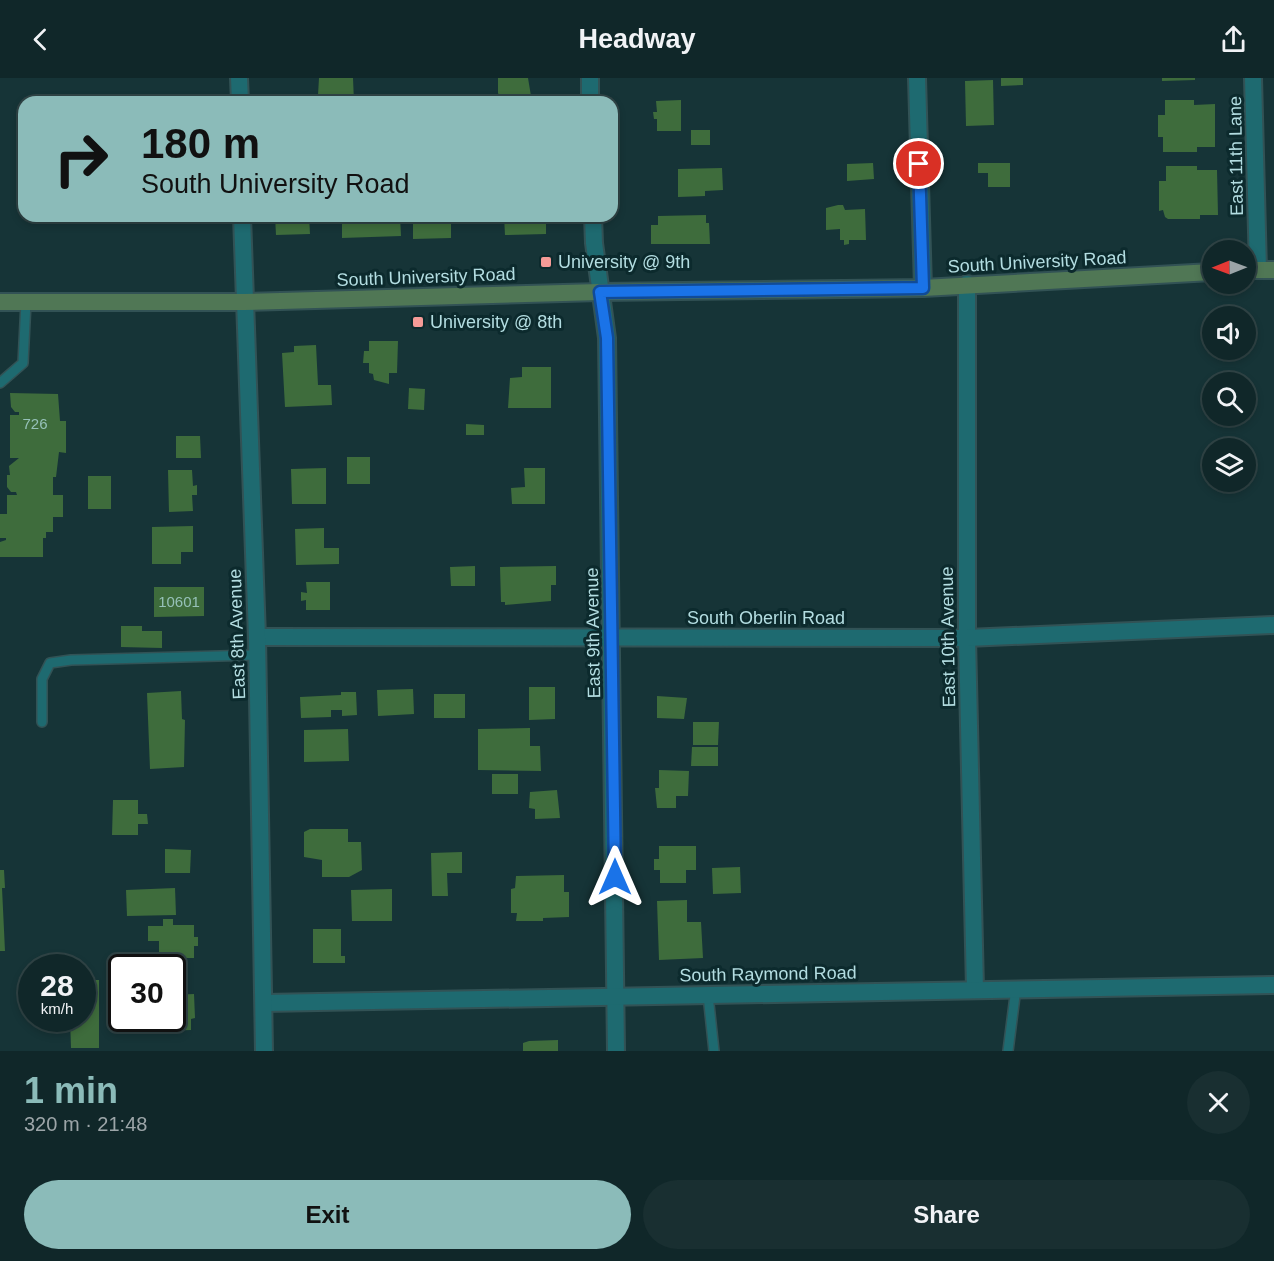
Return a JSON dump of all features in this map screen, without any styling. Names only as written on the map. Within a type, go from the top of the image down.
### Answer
[{"type":"main road","name":"South University Road","points":[[0,302],[244,302],[600,292],[923,288],[1202,273]]},
{"type":"street","points":[[239,78],[240,96]]},
{"type":"street","points":[[590,78],[590,96]]},
{"type":"street","points":[[917,78],[923,288]]},
{"type":"street","name":"East 11th Lane","points":[[1253,78],[1259,270]]},
{"type":"street","name":"East 8th Avenue","points":[[242,222],[258,655],[264,1051]]},
{"type":"street","name":"East 9th Avenue","points":[[594,222],[607,338],[613,638],[616,1051]]},
{"type":"street","name":"East 10th Avenue","points":[[967,285],[967,638],[975,989]]},
{"type":"street","name":"South Oberlin Road","points":[[257,638],[967,638],[1274,625]]},
{"type":"street","name":"South Raymond Road","points":[[264,1003],[1274,985]]},
{"type":"lane","points":[[0,383],[23,363],[26,302]]},
{"type":"lane","points":[[42,722],[42,679],[50,663],[71,660],[258,655]]},
{"type":"lane","points":[[1008,1051],[1016,988]]},
{"type":"lane","points":[[708,994],[714,1051]]},
{"type":"building","points":[[319,78],[353,78],[354,96],[318,95]]},
{"type":"building","points":[[498,78],[528,78],[531,96],[500,96]]},
{"type":"building","points":[[1001,78],[1023,78],[1023,85],[1001,86]]},
{"type":"building","points":[[1162,78],[1195,78],[1195,80],[1162,81]]},
{"type":"building","points":[[993,80],[994,125],[966,126],[965,81]]},
{"type":"building","points":[[681,100],[681,131],[657,131],[657,119],[654,119],[653,112],[657,112],[656,101]]},
{"type":"building","points":[[1165,100],[1194,100],[1194,105],[1215,104],[1215,147],[1197,147],[1197,152],[1163,152],[1163,137],[1158,137],[1158,115],[1165,115]]},
{"type":"building","points":[[691,130],[710,130],[710,145],[691,145]]},
{"type":"building","points":[[873,163],[874,179],[847,181],[847,164]]},
{"type":"building","points":[[978,163],[1010,163],[1010,187],[988,187],[988,173],[978,173]]},
{"type":"building","points":[[1166,166],[1197,166],[1197,170],[1217,170],[1218,215],[1200,215],[1200,219],[1168,219],[1165,217],[1163,210],[1159,211],[1159,181],[1166,181]]},
{"type":"building","points":[[722,168],[723,190],[705,191],[705,196],[678,197],[678,169]]},
{"type":"building","points":[[843,205],[845,210],[865,209],[866,240],[849,240],[849,244],[844,245],[844,240],[840,240],[840,229],[826,230],[826,208]]},
{"type":"building","points":[[706,215],[706,223],[709,223],[710,244],[651,244],[651,225],[658,225],[658,216]]},
{"type":"building","points":[[275,222],[309,222],[310,234],[276,235]]},
{"type":"building","points":[[342,222],[400,222],[401,236],[342,238]]},
{"type":"building","points":[[413,222],[451,222],[451,238],[413,239]]},
{"type":"building","points":[[504,222],[546,222],[546,234],[505,235]]},
{"type":"building","points":[[369,341],[398,341],[397,373],[389,373],[389,384],[374,380],[373,374],[369,373],[369,363],[363,363],[364,351],[369,351]]},
{"type":"building","points":[[316,345],[318,385],[331,385],[332,405],[285,407],[282,353],[294,352],[294,346]]},
{"type":"building","points":[[522,367],[551,367],[551,408],[508,408],[510,378],[522,377]]},
{"type":"building","points":[[409,388],[425,389],[424,410],[408,409]]},
{"type":"building","points":[[10,393],[58,394],[60,421],[66,421],[66,453],[59,452],[56,477],[53,477],[53,495],[63,495],[63,517],[53,517],[53,532],[46,532],[46,538],[43,538],[43,557],[0,557],[0,542],[6,538],[0,538],[0,514],[7,514],[7,495],[17,495],[7,487],[7,475],[10,475],[9,466],[19,458],[10,458],[10,415],[19,415],[19,412],[15,412],[11,407]]},
{"type":"building","points":[[466,424],[484,425],[484,435],[466,435]]},
{"type":"building","points":[[176,436],[200,436],[201,458],[176,458]]},
{"type":"building","points":[[347,457],[370,457],[370,484],[347,484]]},
{"type":"building","points":[[326,468],[326,504],[292,504],[291,469]]},
{"type":"building","points":[[524,468],[545,468],[545,504],[512,504],[511,488],[525,487]]},
{"type":"building","points":[[168,470],[192,470],[193,486],[197,485],[197,495],[192,495],[193,511],[169,512]]},
{"type":"building","points":[[88,476],[111,476],[111,509],[88,509]]},
{"type":"building","points":[[193,526],[193,552],[181,552],[181,564],[152,564],[152,527]]},
{"type":"building","points":[[324,528],[324,548],[339,548],[339,564],[296,565],[295,529]]},
{"type":"building","points":[[475,566],[475,586],[451,586],[450,567]]},
{"type":"building","points":[[556,566],[556,585],[551,585],[551,601],[505,605],[505,602],[501,602],[500,567]]},
{"type":"building","points":[[306,582],[330,582],[330,610],[306,610],[306,600],[301,601],[301,592],[307,593]]},
{"type":"building","points":[[154,587],[204,587],[204,616],[154,617]]},
{"type":"building","points":[[121,626],[142,626],[142,631],[162,631],[162,648],[121,647]]},
{"type":"building","points":[[529,687],[555,687],[555,719],[529,720]]},
{"type":"building","points":[[413,689],[414,714],[378,716],[377,690]]},
{"type":"building","points":[[181,691],[182,719],[185,720],[184,767],[150,769],[147,693]]},
{"type":"building","points":[[341,692],[356,692],[357,715],[342,716],[342,710],[331,710],[331,717],[301,718],[300,697],[341,695]]},
{"type":"building","points":[[434,694],[465,694],[465,718],[434,718]]},
{"type":"building","points":[[657,696],[687,698],[684,719],[657,718]]},
{"type":"building","points":[[693,722],[719,722],[718,745],[693,745]]},
{"type":"building","points":[[530,728],[530,746],[540,746],[541,771],[478,770],[478,729]]},
{"type":"building","points":[[348,729],[349,761],[304,762],[304,730]]},
{"type":"building","points":[[692,747],[718,747],[718,766],[691,766]]},
{"type":"building","points":[[659,770],[689,771],[688,796],[676,796],[676,808],[657,808],[655,788],[659,788]]},
{"type":"building","points":[[492,774],[518,774],[518,794],[492,794]]},
{"type":"building","points":[[557,790],[560,818],[535,819],[535,809],[529,808],[530,792]]},
{"type":"building","points":[[113,800],[138,800],[138,814],[147,814],[148,824],[138,824],[138,835],[112,835]]},
{"type":"building","points":[[310,829],[348,829],[348,842],[361,842],[362,870],[349,877],[322,877],[322,860],[304,857],[304,832]]},
{"type":"building","points":[[659,846],[696,846],[696,870],[686,870],[686,883],[660,883],[660,870],[654,870],[654,859],[659,859]]},
{"type":"building","points":[[165,849],[191,850],[190,873],[165,873]]},
{"type":"building","points":[[462,852],[462,873],[447,873],[448,896],[432,896],[431,853]]},
{"type":"building","points":[[740,867],[741,893],[713,894],[712,868]]},
{"type":"building","points":[[0,870],[4,870],[5,888],[2,888],[5,951],[0,951]]},
{"type":"building","points":[[564,875],[564,892],[569,892],[569,917],[543,918],[543,921],[516,921],[517,913],[511,913],[511,889],[515,888],[516,876]]},
{"type":"building","points":[[175,888],[176,915],[127,916],[126,890]]},
{"type":"building","points":[[392,889],[392,921],[352,921],[351,890]]},
{"type":"building","points":[[687,900],[687,922],[701,922],[703,958],[659,960],[657,901]]},
{"type":"building","points":[[163,919],[173,919],[173,925],[194,925],[194,937],[198,937],[198,946],[194,946],[194,958],[186,958],[186,954],[159,954],[159,941],[148,941],[148,926],[163,926]]},
{"type":"building","points":[[313,929],[341,929],[341,956],[345,956],[345,963],[313,963]]},
{"type":"building","points":[[96,980],[99,980],[99,1048],[71,1048],[70,1032],[96,1032]]},
{"type":"building","points":[[186,994],[194,994],[195,1018],[191,1019],[191,1030],[186,1030]]},
{"type":"building","points":[[558,1040],[558,1051],[523,1051],[523,1043],[529,1041]]},
{"type":"place","name":"University @ 9th","points":[[546,262]]},
{"type":"place","name":"University @ 8th","points":[[418,322]]},
{"type":"route","points":[[615,877],[613,615],[607,338],[600,292],[923,288],[919,164]]}]
